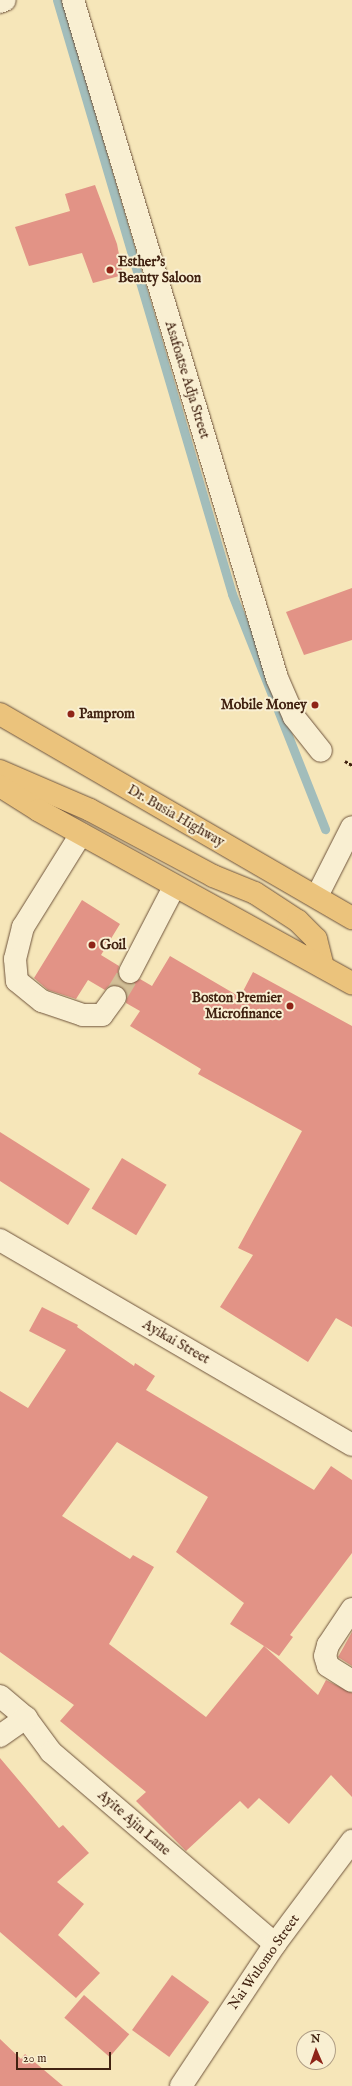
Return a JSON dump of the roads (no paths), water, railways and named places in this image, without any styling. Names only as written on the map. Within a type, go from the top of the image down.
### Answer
[{"type":"highway","name":"Dr. Busia Highway","points":[[0,714],[317,896],[352,918]]},
{"type":"highway","points":[[0,771],[90,810],[213,876],[255,893],[298,920],[316,939],[323,967]]},
{"type":"highway","points":[[0,786],[174,887],[352,983]]},
{"type":"street","points":[[0,2],[5,0]]},
{"type":"street","name":"Asafoatse Adja Street","points":[[73,0],[277,678],[294,717],[321,751]]},
{"type":"street","points":[[317,896],[352,827]]},
{"type":"street","points":[[81,834],[23,927],[15,959],[17,981],[42,1001],[83,1015],[102,1015],[115,996]]},
{"type":"street","points":[[130,972],[174,887]]},
{"type":"street","name":"Ayikai Street","points":[[0,1240],[352,1445]]},
{"type":"street","points":[[352,1609],[328,1645],[326,1656],[328,1666],[352,1681]]},
{"type":"street","name":"Ayite Ajin Lane","points":[[0,1696],[26,1718],[51,1752],[275,1944]]},
{"type":"street","points":[[0,1736],[26,1718]]},
{"type":"street","name":"Nai Wulomo Street","points":[[181,2086],[275,1944],[352,1841]]},
{"type":"waterway","points":[[57,0],[232,594],[325,829]]},
{"type":"tunnel","points":[[115,997],[130,972]]},
{"type":"place","name":"Esther's Beauty Saloon","points":[[110,270]]},
{"type":"place","name":"Mobile Money","points":[[315,705]]},
{"type":"place","name":"Pamprom","points":[[71,714]]},
{"type":"place","name":"Goil","points":[[92,945]]},
{"type":"place","name":"Boston Premier Microfinance","points":[[290,1006]]}]
